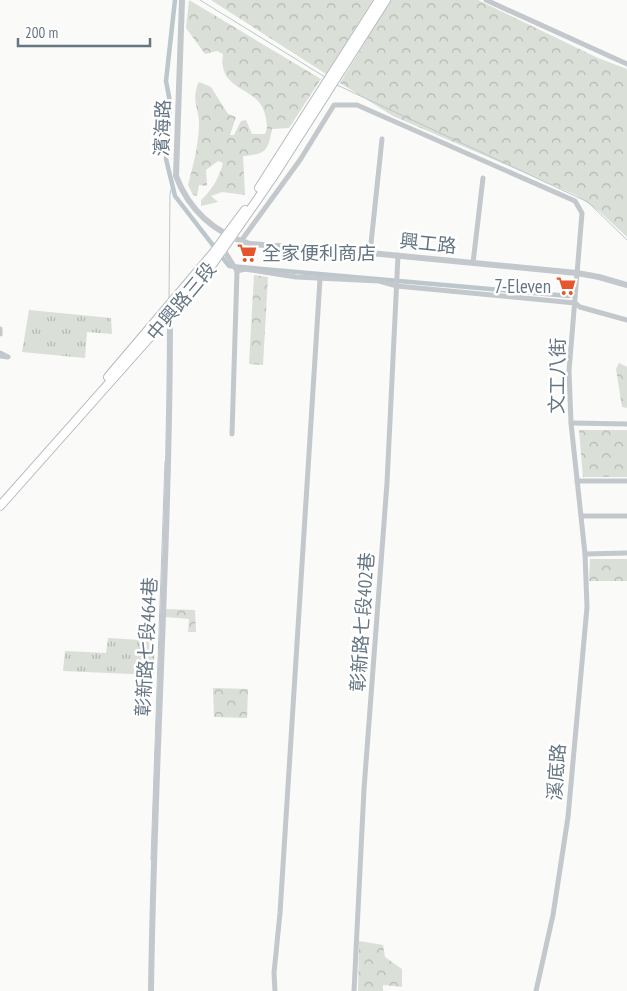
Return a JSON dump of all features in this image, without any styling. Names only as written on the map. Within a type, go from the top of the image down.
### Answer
[{"type":"main road","name":"中興路三段","points":[[0,506],[170,316],[224,250],[252,201],[379,0]]},
{"type":"main road","name":"中興路三段","points":[[230,237],[386,0]]},
{"type":"main road","name":"中興路三段","points":[[0,500],[170,305],[224,250]]},
{"type":"street","name":"濱海路","points":[[182,0],[176,176],[183,195],[189,203],[230,237]]},
{"type":"street","points":[[486,0],[627,64]]},
{"type":"street","name":"文工八街","points":[[241,241],[282,186],[334,105],[357,105],[575,202],[582,213],[583,221],[576,273],[568,371],[571,423],[585,554]]},
{"type":"street","points":[[370,252],[382,139]]},
{"type":"street","points":[[473,263],[483,178]]},
{"type":"street","name":"興工路","points":[[230,237],[261,245],[370,252],[576,273],[627,285]]},
{"type":"street","points":[[224,250],[237,269],[232,434]]},
{"type":"street","name":"彰新路七段402巷","points":[[354,991],[364,789],[387,484],[398,255]]},
{"type":"street","points":[[237,269],[320,279],[379,281],[397,286],[575,303],[580,307],[627,320]]},
{"type":"street","points":[[276,991],[274,973],[280,913],[320,279]]},
{"type":"street","name":"彰新路七段464巷","points":[[151,991],[157,734],[166,522],[170,305]]},
{"type":"street","points":[[0,329],[0,334]]},
{"type":"street","points":[[571,423],[627,424]]},
{"type":"street","points":[[577,481],[627,481]]},
{"type":"street","points":[[582,516],[627,516]]},
{"type":"street","points":[[585,554],[627,553]]},
{"type":"street","name":"溪底路","points":[[536,991],[553,915],[568,817],[587,607],[585,554]]},
{"type":"green space","points":[[189,0],[321,79],[289,128],[272,129],[269,143],[261,153],[243,156],[245,195],[222,192],[211,196],[218,202],[201,206],[201,200],[215,183],[223,163],[218,161],[206,170],[207,186],[199,185],[197,196],[193,195],[188,185],[198,134],[199,120],[195,94],[199,82],[211,87],[228,114],[236,117],[230,135],[234,135],[241,121],[246,120],[252,134],[265,134],[267,125],[264,110],[260,103],[232,83],[227,77],[223,66],[223,54],[217,51],[205,54],[186,28]]},
{"type":"green space","points":[[211,0],[373,0],[326,74]]},
{"type":"green space","points":[[391,0],[478,0],[598,58],[627,69],[627,237],[600,212],[576,195],[393,116],[340,83]]},
{"type":"green space","points":[[254,275],[268,277],[263,365],[249,364]]},
{"type":"green space","points":[[29,310],[111,318],[112,334],[87,332],[85,358],[22,352]]},
{"type":"green space","points":[[619,363],[627,367],[627,408],[622,407],[616,369]]},
{"type":"green space","points":[[579,430],[627,430],[627,477],[583,477]]},
{"type":"green space","points":[[590,559],[627,559],[627,581],[589,581]]},
{"type":"green space","points":[[165,609],[195,610],[196,632],[188,632],[189,619],[165,617]]},
{"type":"green space","points":[[108,638],[155,641],[154,675],[63,671],[65,651],[106,653]]},
{"type":"green space","points":[[213,688],[248,689],[247,718],[214,717]]},
{"type":"green space","points":[[359,941],[383,945],[385,957],[402,969],[402,987],[383,985],[383,991],[358,991]]},
{"type":"waterway","points":[[175,0],[166,81],[170,102],[166,159],[175,196],[229,266],[569,296]]},
{"type":"waterway","points":[[200,0],[325,77]]},
{"type":"waterway","points":[[337,85],[588,202],[627,240]]},
{"type":"waterway","points":[[169,300],[170,194],[172,186]]},
{"type":"waterway","points":[[151,860],[165,462]]},
{"type":"place","name":"全家便利商店","points":[[247,253]]},
{"type":"place","name":"7-Eleven","points":[[566,286]]}]
